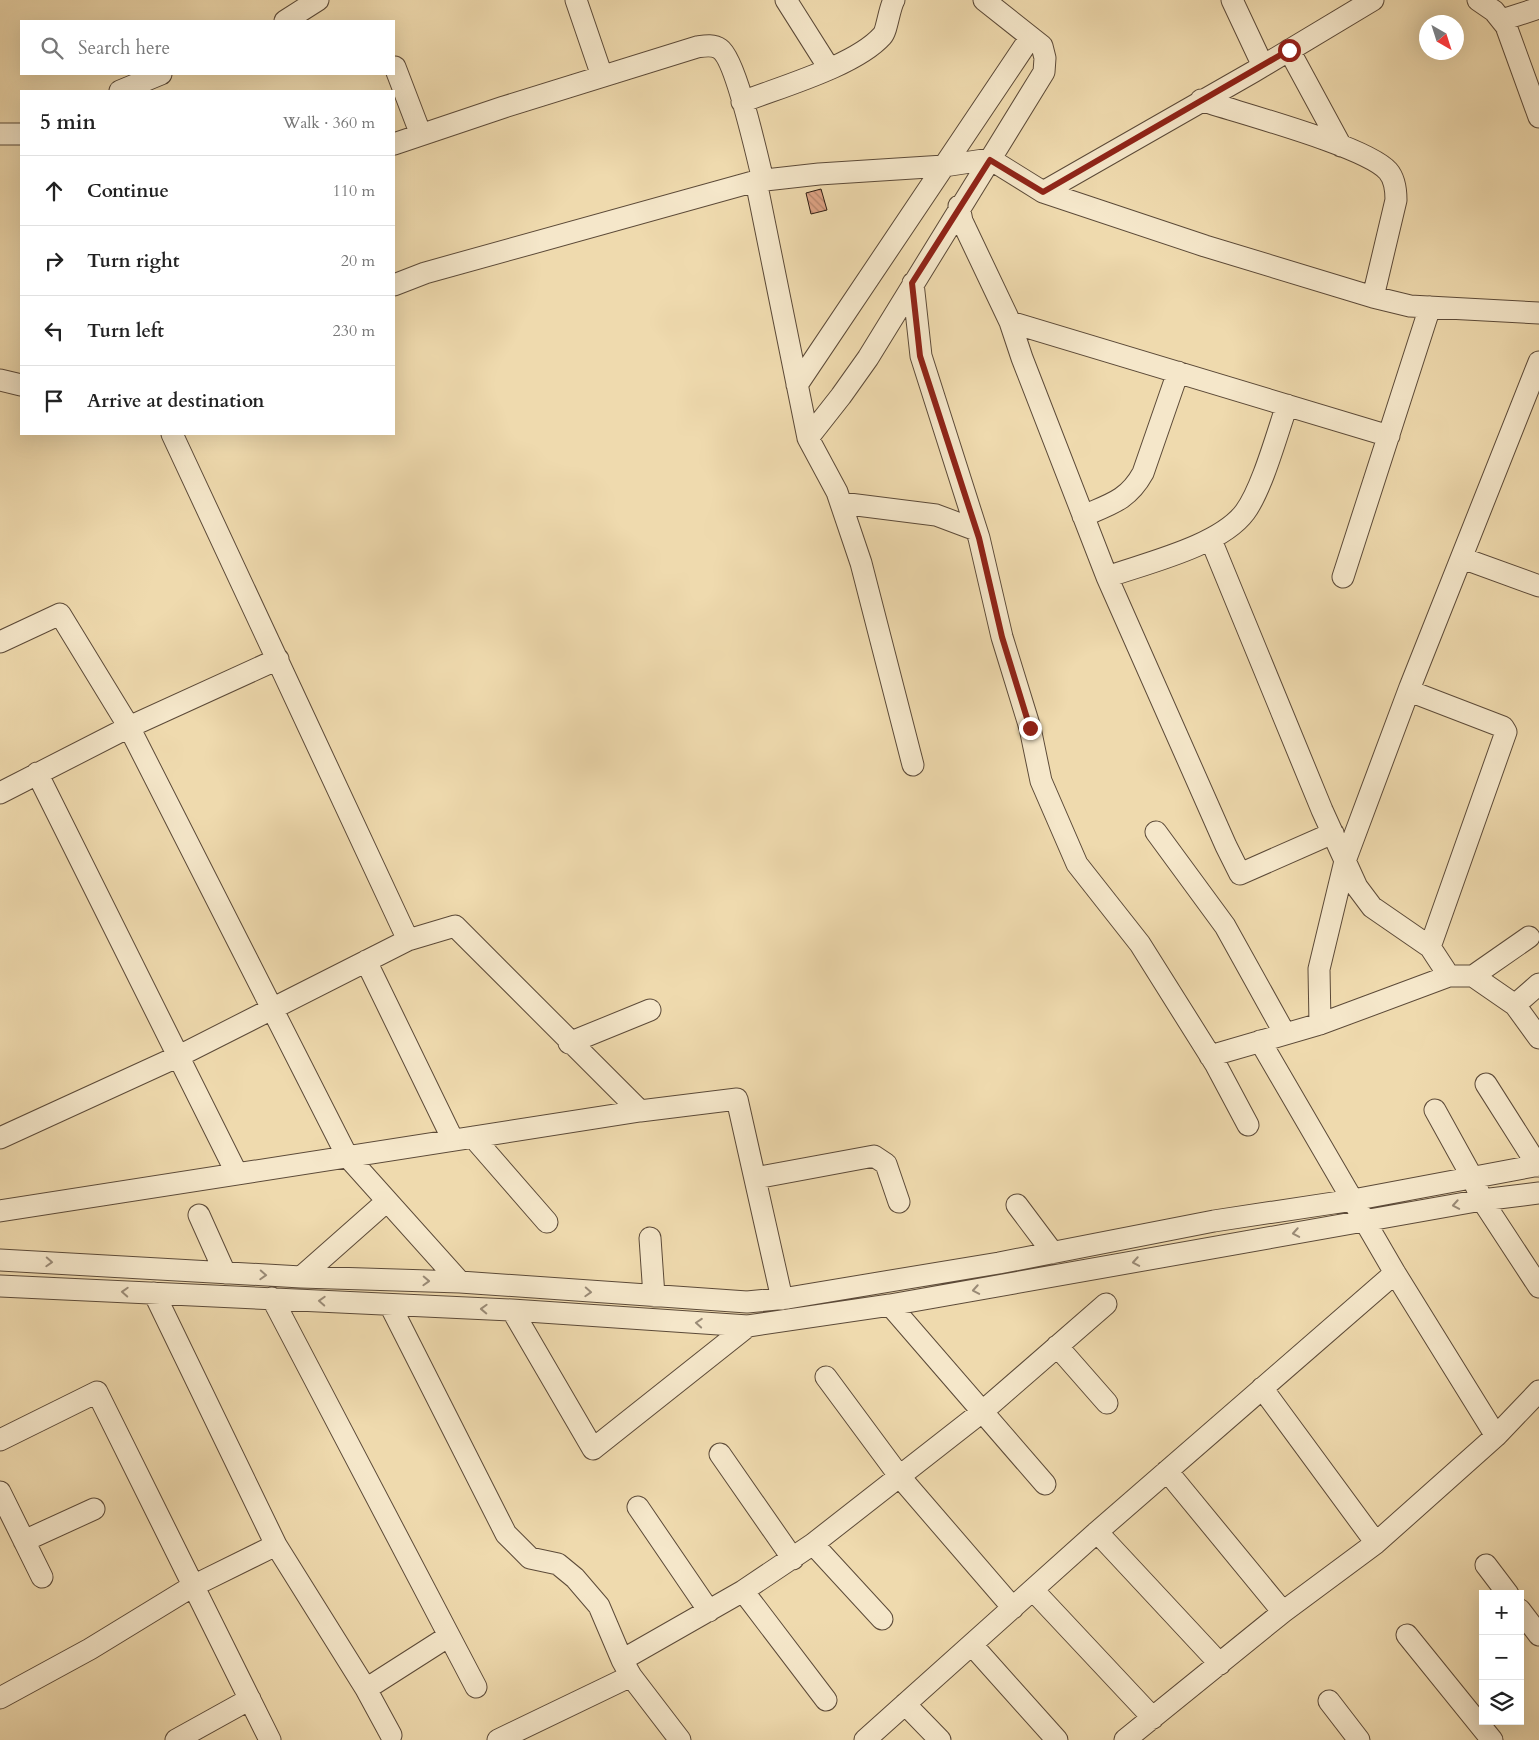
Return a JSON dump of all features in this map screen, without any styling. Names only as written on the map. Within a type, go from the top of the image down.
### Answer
[{"type":"street","points":[[287,20],[318,0]]},
{"type":"street","points":[[576,0],[602,76]]},
{"type":"street","points":[[786,0],[829,68]]},
{"type":"street","points":[[742,102],[863,53],[884,35],[889,11],[894,0]]},
{"type":"street","points":[[808,438],[868,358],[959,206],[990,160],[1044,72],[1045,58],[1042,46],[984,0]]},
{"type":"street","points":[[1232,0],[1263,66]]},
{"type":"street","points":[[1043,192],[1263,66],[1373,0]]},
{"type":"street","points":[[1478,0],[1494,11],[1506,26],[1539,118]]},
{"type":"street","points":[[1502,20],[1539,8]]},
{"type":"street","points":[[797,385],[1030,38]]},
{"type":"street","points":[[395,144],[697,47],[710,46],[720,49],[732,68],[742,102],[759,180],[808,438],[837,492],[861,563],[913,765]]},
{"type":"street","points":[[1289,50],[1341,146]]},
{"type":"street","points":[[395,66],[421,135]]},
{"type":"street","points":[[122,90],[159,75]]},
{"type":"street","points":[[1201,100],[1341,146],[1374,160],[1389,172],[1396,186],[1396,200],[1373,296]]},
{"type":"street","points":[[0,134],[20,134]]},
{"type":"street","points":[[395,285],[425,273],[759,180],[944,166],[990,160],[1043,192],[1205,246],[1373,296],[1410,306],[1539,313]]},
{"type":"street","points":[[959,206],[962,221],[1010,322],[1022,358],[1107,577],[1240,874],[1333,833]]},
{"type":"street","points":[[912,283],[920,356],[976,530],[1002,637],[1030,728],[1041,781],[1077,864],[1140,944],[1210,1056],[1248,1125]]},
{"type":"street","points":[[1343,577],[1430,307]]},
{"type":"street","points":[[1010,322],[1389,436]]},
{"type":"street","points":[[1320,1024],[1319,969],[1346,861],[1410,687],[1539,362]]},
{"type":"street","points":[[1083,516],[1123,499],[1136,486],[1143,473],[1178,372]]},
{"type":"street","points":[[0,380],[20,385]]},
{"type":"street","points":[[1107,577],[1211,540],[1228,529],[1244,513],[1254,497],[1287,405]]},
{"type":"street","points":[[172,435],[408,940]]},
{"type":"street","points":[[841,503],[936,516],[976,530]]},
{"type":"street","points":[[1211,540],[1333,833],[1357,886],[1372,907],[1430,947],[1449,976]]},
{"type":"street","points":[[1462,558],[1539,586]]},
{"type":"street","points":[[0,642],[60,614],[129,727],[347,1156],[460,1282]]},
{"type":"street","points":[[0,793],[129,727],[278,659]]},
{"type":"street","points":[[1410,687],[1412,692],[1503,727],[1506,732],[1430,947]]},
{"type":"street","points":[[38,773],[237,1174]]},
{"type":"street","points":[[1156,832],[1225,926],[1285,1034]]},
{"type":"street","points":[[0,1138],[179,1056],[408,940],[455,926],[640,1111]]},
{"type":"street","points":[[1210,1056],[1320,1024],[1449,976],[1472,976],[1536,940]]},
{"type":"street","points":[[366,961],[463,1139],[548,1222]]},
{"type":"street","points":[[1472,976],[1515,1005],[1539,1038]]},
{"type":"street","points":[[1515,1005],[1539,984]]},
{"type":"street","points":[[569,1042],[650,1010]]},
{"type":"street","points":[[1260,1040],[1395,1273],[1496,1436]]},
{"type":"street","points":[[0,1260],[301,1277],[460,1282],[747,1302],[782,1299],[1053,1253],[1214,1222],[1353,1200],[1539,1166],[1486,1084]]},
{"type":"street","points":[[0,1212],[640,1111],[737,1099],[782,1299]]},
{"type":"street","points":[[1435,1110],[1472,1177],[1482,1200],[1539,1286]]},
{"type":"street","points":[[755,1178],[874,1156],[886,1164],[899,1202]]},
{"type":"street","points":[[0,1286],[512,1310],[748,1326],[890,1305],[1482,1200],[1539,1193]]},
{"type":"street","points":[[301,1277],[387,1200]]},
{"type":"street","points":[[1017,1205],[1053,1253]]},
{"type":"street","points":[[199,1215],[224,1273]]},
{"type":"street","points":[[650,1238],[654,1296]]},
{"type":"street","points":[[865,1740],[1167,1471],[1395,1273]]},
{"type":"street","points":[[0,1301],[27,1287]]},
{"type":"street","points":[[154,1293],[276,1545],[366,1689],[391,1735]]},
{"type":"street","points":[[272,1298],[476,1687]]},
{"type":"street","points":[[498,1740],[626,1668],[709,1611],[793,1559],[983,1412],[1106,1304]]},
{"type":"street","points":[[390,1305],[506,1534],[530,1558],[558,1564],[575,1578],[598,1606],[626,1668],[680,1740]]},
{"type":"street","points":[[890,1305],[1045,1484]]},
{"type":"street","points":[[512,1310],[593,1449],[748,1326]]},
{"type":"street","points":[[1057,1346],[1107,1403]]},
{"type":"street","points":[[826,1377],[900,1477],[1013,1608]]},
{"type":"street","points":[[1262,1388],[1376,1544]]},
{"type":"street","points":[[1126,1740],[1283,1612],[1376,1544],[1496,1436],[1539,1391]]},
{"type":"street","points":[[0,1440],[98,1392],[192,1586],[270,1740]]},
{"type":"street","points":[[720,1454],[793,1559]]},
{"type":"street","points":[[1167,1471],[1283,1612]]},
{"type":"street","points":[[0,1492],[42,1577]]},
{"type":"street","points":[[638,1507],[709,1611]]},
{"type":"street","points":[[24,1540],[94,1509]]},
{"type":"street","points":[[1098,1532],[1220,1664]]},
{"type":"street","points":[[813,1544],[882,1619]]},
{"type":"street","points":[[0,1698],[90,1649],[192,1586],[276,1545]]},
{"type":"street","points":[[1486,1565],[1505,1590]]},
{"type":"street","points":[[1034,1590],[1153,1718]]},
{"type":"street","points":[[743,1591],[826,1700]]},
{"type":"street","points":[[1524,1615],[1539,1635]]},
{"type":"street","points":[[1407,1635],[1492,1740]]},
{"type":"street","points":[[366,1689],[449,1636]]},
{"type":"street","points":[[972,1645],[1057,1740]]},
{"type":"street","points":[[176,1740],[250,1699]]},
{"type":"street","points":[[1330,1702],[1359,1740]]},
{"type":"street","points":[[905,1704],[940,1740]]},
{"type":"building","points":[[821,189],[827,210],[811,214],[806,193]]},
{"type":"route","points":[[1030,728],[1002,637],[979,538],[920,356],[912,283],[959,206],[990,160],[1043,192],[1150,129],[1254,72],[1289,50]]}]
